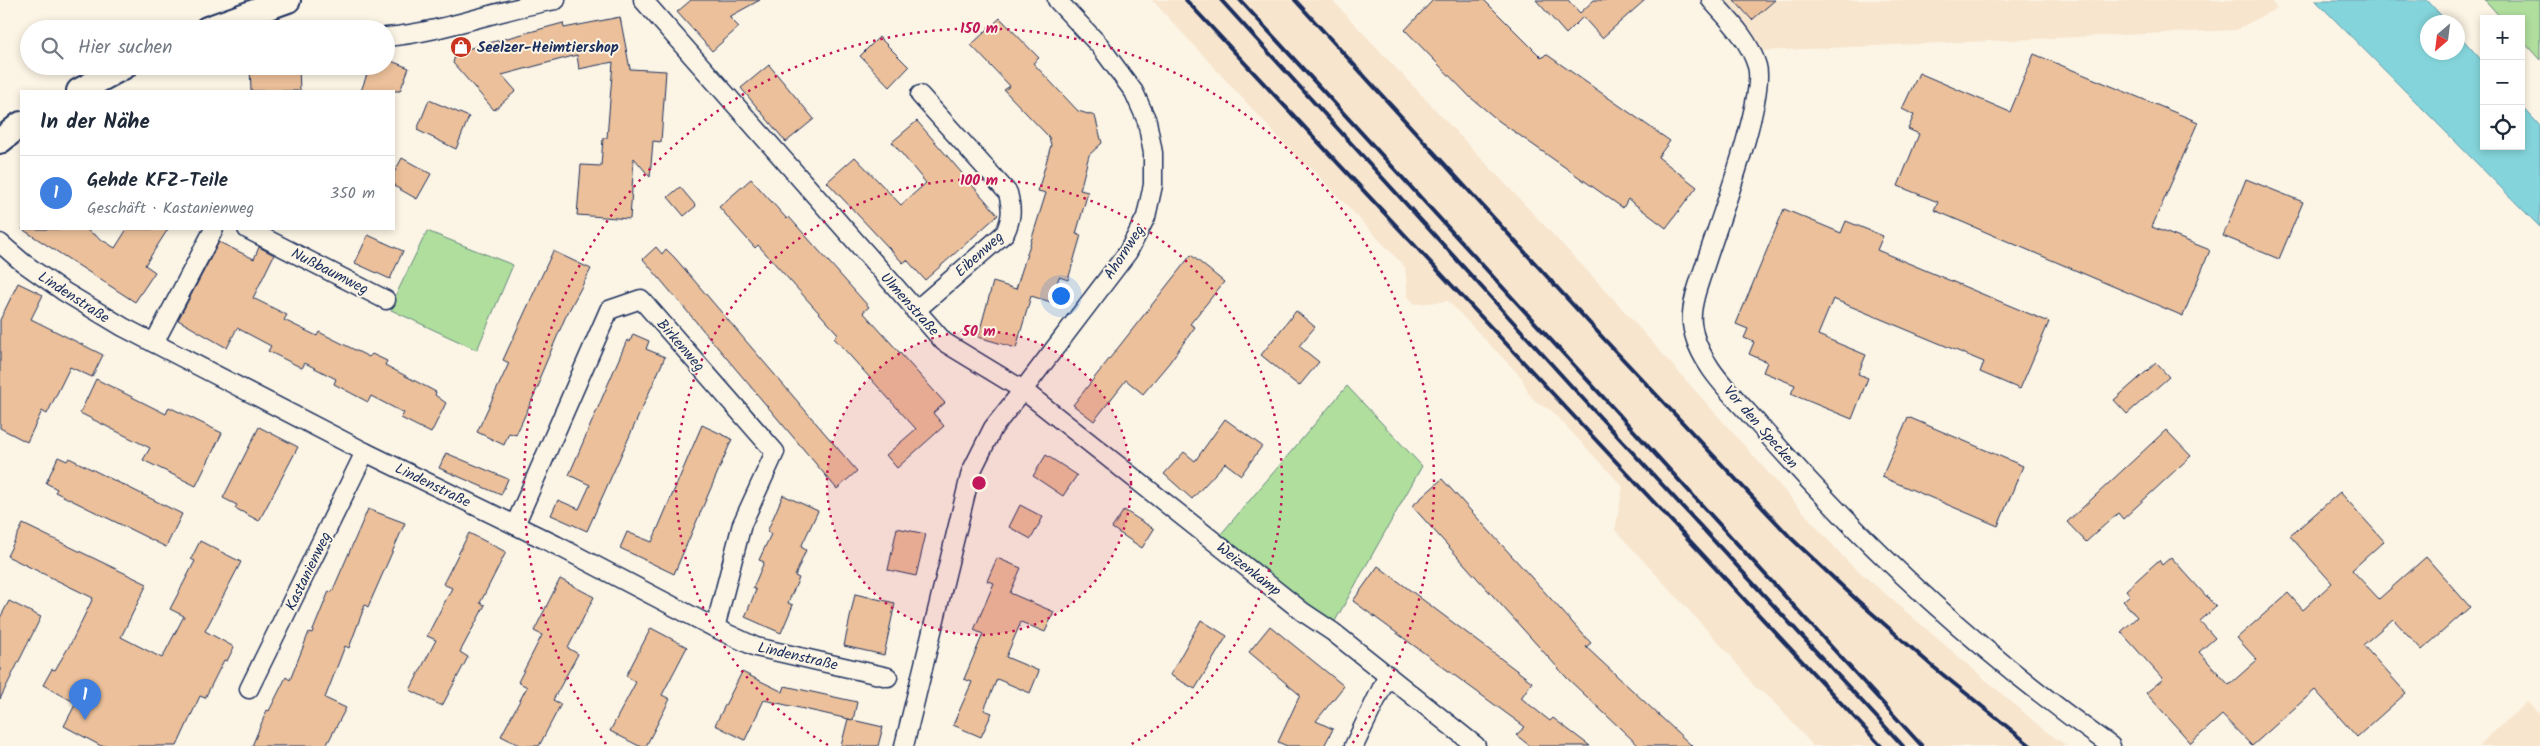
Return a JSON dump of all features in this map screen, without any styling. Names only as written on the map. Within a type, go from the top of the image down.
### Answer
[{"type":"main road","points":[[232,20],[288,0]]},
{"type":"main road","points":[[81,90],[109,75]]},
{"type":"main road","points":[[0,141],[20,125]]},
{"type":"street","points":[[395,35],[419,34],[528,4],[556,0]]},
{"type":"street","name":"Ulmenstraße","points":[[643,0],[944,342],[1024,390]]},
{"type":"street","name":"Ahornweg","points":[[1024,390],[1128,252],[1146,217],[1153,184],[1153,153],[1147,120],[1134,92],[1100,46],[1057,0]]},
{"type":"street","name":"Vor den Specken","points":[[1711,0],[1742,34],[1757,68],[1756,94],[1744,142],[1696,295],[1692,323],[1702,353],[1720,380],[1798,470],[1882,556],[1940,610],[2008,668],[2111,746]]},
{"type":"street","name":"Eibenweg","points":[[915,311],[1005,233],[1011,220],[1012,208],[1008,193],[920,95]]},
{"type":"street","points":[[154,343],[213,230]]},
{"type":"street","name":"Nußbaumweg","points":[[249,230],[386,300]]},
{"type":"street","name":"Lindenstraße","points":[[0,243],[63,292],[123,328],[366,452],[515,524],[715,628],[756,647],[888,677]]},
{"type":"street","name":"Birkenweg","points":[[515,524],[609,310],[641,299],[775,452],[742,524],[715,628]]},
{"type":"street","points":[[904,746],[970,472],[992,428],[1024,390]]},
{"type":"street","name":"Weizenkamp","points":[[1024,390],[1303,612],[1333,632],[1476,746]]},
{"type":"street","name":"Kastanienweg","points":[[249,689],[366,452]]},
{"type":"street","points":[[1354,746],[1388,675]]},
{"type":"shaded area","points":[[1152,0],[1332,0],[1609,294],[1847,561],[2044,730],[2067,746],[1813,746],[1771,699],[1755,687],[1730,655],[1615,530],[1623,487],[1551,410],[1538,404],[1528,393],[1522,378],[1448,301],[1415,304],[1408,297],[1405,267],[1312,169],[1301,162]]},
{"type":"shaded area","points":[[1715,0],[2270,0],[2277,8],[2236,30],[1762,51]]},
{"type":"shaded area","points":[[2527,702],[2540,715],[2540,746],[2478,746]]},
{"type":"green space","points":[[2485,0],[2540,0],[2540,60],[2525,43],[2525,15],[2498,15]]},
{"type":"green space","points":[[427,231],[513,265],[477,350],[389,309]]},
{"type":"green space","points":[[1347,386],[1422,466],[1330,630],[1221,534]]},
{"type":"water","points":[[2315,0],[2427,0],[2441,15],[2420,15],[2420,60],[2465,60],[2465,42],[2480,59],[2480,150],[2525,150],[2525,109],[2540,126],[2540,227]]},
{"type":"building","points":[[691,0],[760,0],[729,17],[739,27],[712,51],[677,12]]},
{"type":"building","points":[[1433,0],[1484,0],[1542,58],[1546,54],[1670,141],[1658,157],[1697,187],[1666,228],[1628,199],[1623,208],[1499,121],[1470,97],[1405,30]]},
{"type":"building","points":[[1536,0],[1568,0],[1580,13],[1594,0],[1645,0],[1602,38],[1583,17],[1566,34]]},
{"type":"building","points":[[1734,0],[1775,0],[1752,20]]},
{"type":"building","points":[[620,17],[630,69],[666,71],[661,142],[653,141],[650,177],[634,158],[630,219],[577,215],[581,165],[601,166],[603,138],[607,138],[613,62],[579,69],[577,55],[502,75],[516,91],[494,110],[453,63],[456,52],[563,23],[564,28]]},
{"type":"building","points":[[1000,18],[1039,58],[1033,63],[1078,111],[1095,116],[1102,143],[1089,155],[1080,190],[1088,192],[1076,234],[1081,235],[1068,280],[1059,277],[1051,302],[1031,296],[1016,348],[978,337],[993,282],[1016,289],[1046,193],[1038,191],[1051,145],[1049,137],[1004,90],[1010,86],[971,45]]},
{"type":"building","points":[[879,37],[909,67],[890,87],[860,56]]},
{"type":"building","points":[[2034,54],[2198,122],[2152,227],[2210,250],[2183,316],[1934,210],[1938,202],[1898,186],[1919,134],[1908,129],[1914,115],[1902,109],[1919,73],[2010,112]]},
{"type":"building","points":[[395,63],[409,68],[400,91],[361,90],[367,75],[395,75]]},
{"type":"building","points":[[769,65],[814,119],[786,142],[741,88]]},
{"type":"building","points":[[250,75],[299,75],[300,90],[251,90]]},
{"type":"building","points":[[429,100],[469,117],[456,149],[417,130]]},
{"type":"building","points":[[917,121],[998,215],[925,280],[907,260],[903,263],[827,182],[855,157],[901,205],[926,183],[892,142]]},
{"type":"building","points":[[402,158],[431,174],[417,199],[395,187],[395,171]]},
{"type":"building","points":[[751,179],[787,219],[789,217],[869,307],[863,312],[945,403],[933,413],[944,426],[897,468],[886,455],[916,429],[834,338],[838,334],[758,245],[755,248],[719,207]]},
{"type":"building","points":[[2246,179],[2303,202],[2279,259],[2223,236]]},
{"type":"building","points":[[680,187],[696,206],[684,216],[668,197]]},
{"type":"building","points":[[1784,209],[1841,233],[1846,221],[1883,236],[1877,250],[2049,322],[2020,389],[1980,372],[1984,362],[1833,299],[1818,335],[1866,355],[1858,374],[1868,378],[1852,419],[1791,394],[1795,385],[1763,372],[1767,362],[1749,354],[1754,342],[1744,338],[1748,329],[1736,324]]},
{"type":"building","points":[[24,230],[87,230],[115,248],[126,230],[167,230],[145,265],[155,272],[135,302]]},
{"type":"building","points":[[368,235],[403,251],[390,279],[355,263]]},
{"type":"building","points":[[219,242],[254,259],[259,247],[274,255],[253,298],[287,315],[284,320],[317,336],[319,332],[369,357],[372,354],[387,361],[385,365],[436,392],[435,395],[446,403],[431,433],[401,418],[404,413],[371,396],[368,402],[334,384],[336,379],[305,363],[302,368],[268,351],[271,346],[237,328],[227,348],[178,320]]},
{"type":"building","points":[[656,247],[662,254],[666,249],[675,258],[857,471],[837,489],[643,259]]},
{"type":"building","points":[[553,251],[591,269],[565,318],[539,379],[541,380],[516,435],[509,433],[504,445],[477,432],[509,363],[503,360]]},
{"type":"building","points":[[1191,255],[1224,282],[1190,324],[1195,327],[1169,363],[1143,394],[1126,380],[1094,421],[1073,405]]},
{"type":"building","points":[[18,283],[43,295],[31,319],[103,355],[92,377],[70,367],[47,414],[42,411],[27,442],[0,428],[0,320]]},
{"type":"building","points":[[1296,311],[1315,327],[1299,346],[1319,362],[1299,386],[1261,355]]},
{"type":"building","points":[[633,334],[649,341],[646,349],[665,357],[587,531],[551,515],[558,500],[579,509],[590,485],[569,475],[627,340],[630,342]]},
{"type":"building","points":[[2156,363],[2169,377],[2127,414],[2114,400]]},
{"type":"building","points":[[96,379],[166,414],[169,407],[222,433],[196,486],[143,460],[150,448],[80,413]]},
{"type":"building","points":[[1908,417],[2023,466],[1998,526],[1882,477]]},
{"type":"building","points":[[1225,419],[1262,446],[1241,475],[1225,463],[1192,499],[1164,474],[1184,452],[1195,461]]},
{"type":"building","points":[[702,425],[732,439],[674,574],[620,548],[627,532],[652,542]]},
{"type":"building","points":[[259,427],[298,447],[259,521],[235,508],[237,505],[223,498]]},
{"type":"building","points":[[2166,430],[2191,456],[2123,519],[2118,513],[2086,542],[2067,522]]},
{"type":"building","points":[[446,453],[508,479],[501,495],[439,468]]},
{"type":"building","points":[[1046,455],[1077,475],[1063,496],[1033,476]]},
{"type":"building","points":[[58,457],[67,461],[69,458],[182,514],[166,547],[55,492],[57,489],[46,483]]},
{"type":"building","points":[[1442,479],[1591,643],[1586,647],[1692,746],[1639,746],[1567,678],[1412,506]]},
{"type":"building","points":[[2340,492],[2384,541],[2352,570],[2379,599],[2426,557],[2470,607],[2422,650],[2393,619],[2363,645],[2406,693],[2357,737],[2315,690],[2252,746],[2222,715],[2191,743],[2146,693],[2163,679],[2121,632],[2137,617],[2123,601],[2130,595],[2126,590],[2159,560],[2162,565],[2171,557],[2216,607],[2200,621],[2215,638],[2199,652],[2229,685],[2257,660],[2237,638],[2288,593],[2303,610],[2332,583],[2290,536]]},
{"type":"building","points":[[783,495],[818,511],[801,547],[806,550],[795,576],[799,578],[788,603],[793,605],[781,633],[745,617],[756,590],[753,588],[764,562],[759,560],[771,534],[767,532]]},
{"type":"building","points":[[1020,505],[1043,517],[1031,539],[1009,527]]},
{"type":"building","points":[[368,509],[405,523],[368,607],[365,605],[349,648],[345,646],[325,698],[346,708],[326,746],[252,746],[267,710],[269,711],[286,677],[290,680],[309,632],[312,633],[329,591],[332,592]]},
{"type":"building","points":[[1124,510],[1154,529],[1142,548],[1112,528]]},
{"type":"building","points":[[23,524],[147,584],[121,637],[162,658],[184,616],[170,609],[195,561],[191,559],[200,541],[241,562],[205,631],[234,647],[227,661],[224,660],[205,698],[200,696],[177,746],[101,746],[64,726],[76,703],[43,685],[52,669],[55,670],[71,643],[93,598],[7,556]]},
{"type":"building","points":[[897,528],[926,534],[916,576],[888,570]]},
{"type":"building","points":[[469,533],[506,552],[480,603],[485,605],[460,652],[468,657],[442,706],[410,690],[436,640],[427,636],[452,588],[443,584]]},
{"type":"building","points":[[997,558],[1021,568],[1010,593],[1054,612],[1045,632],[1021,622],[1006,657],[1039,671],[1030,693],[997,679],[984,710],[992,713],[981,737],[953,725],[972,682],[964,679],[983,634],[974,630],[994,583],[987,581]]},
{"type":"building","points":[[1378,566],[1532,682],[1521,698],[1550,721],[1553,718],[1590,746],[1530,746],[1516,735],[1525,727],[1353,601]]},
{"type":"building","points":[[560,579],[594,597],[568,648],[578,654],[553,700],[561,704],[539,746],[521,746],[501,736],[527,687],[518,682],[542,635],[534,631]]},
{"type":"building","points":[[855,594],[895,603],[884,655],[844,646]]},
{"type":"building","points":[[9,601],[41,617],[0,699],[0,618]]},
{"type":"building","points":[[1201,620],[1227,636],[1195,689],[1170,675]]},
{"type":"building","points":[[1270,626],[1344,686],[1316,721],[1333,729],[1324,746],[1287,746],[1278,742],[1300,695],[1249,652]]},
{"type":"building","points":[[651,628],[687,647],[662,695],[670,699],[646,746],[639,746],[610,731],[636,682],[626,676]]},
{"type":"building","points":[[742,672],[783,692],[785,686],[857,702],[853,720],[764,700],[745,740],[715,725]]},
{"type":"building","points":[[848,719],[883,727],[878,746],[841,746]]},
{"type":"railway","points":[[1186,0],[1881,746]]},
{"type":"railway","points":[[1221,0],[1575,390],[1903,746]]},
{"type":"railway","points":[[1240,0],[1922,746]]},
{"type":"railway","points":[[1295,0],[1604,339],[1791,538],[1858,601],[1931,665],[2031,746]]},
{"type":"place","name":"Seelzer-Heimtiershop","points":[[461,47]]},
{"type":"place","name":"Gehde KFZ-Teile","points":[[85,720]]}]
